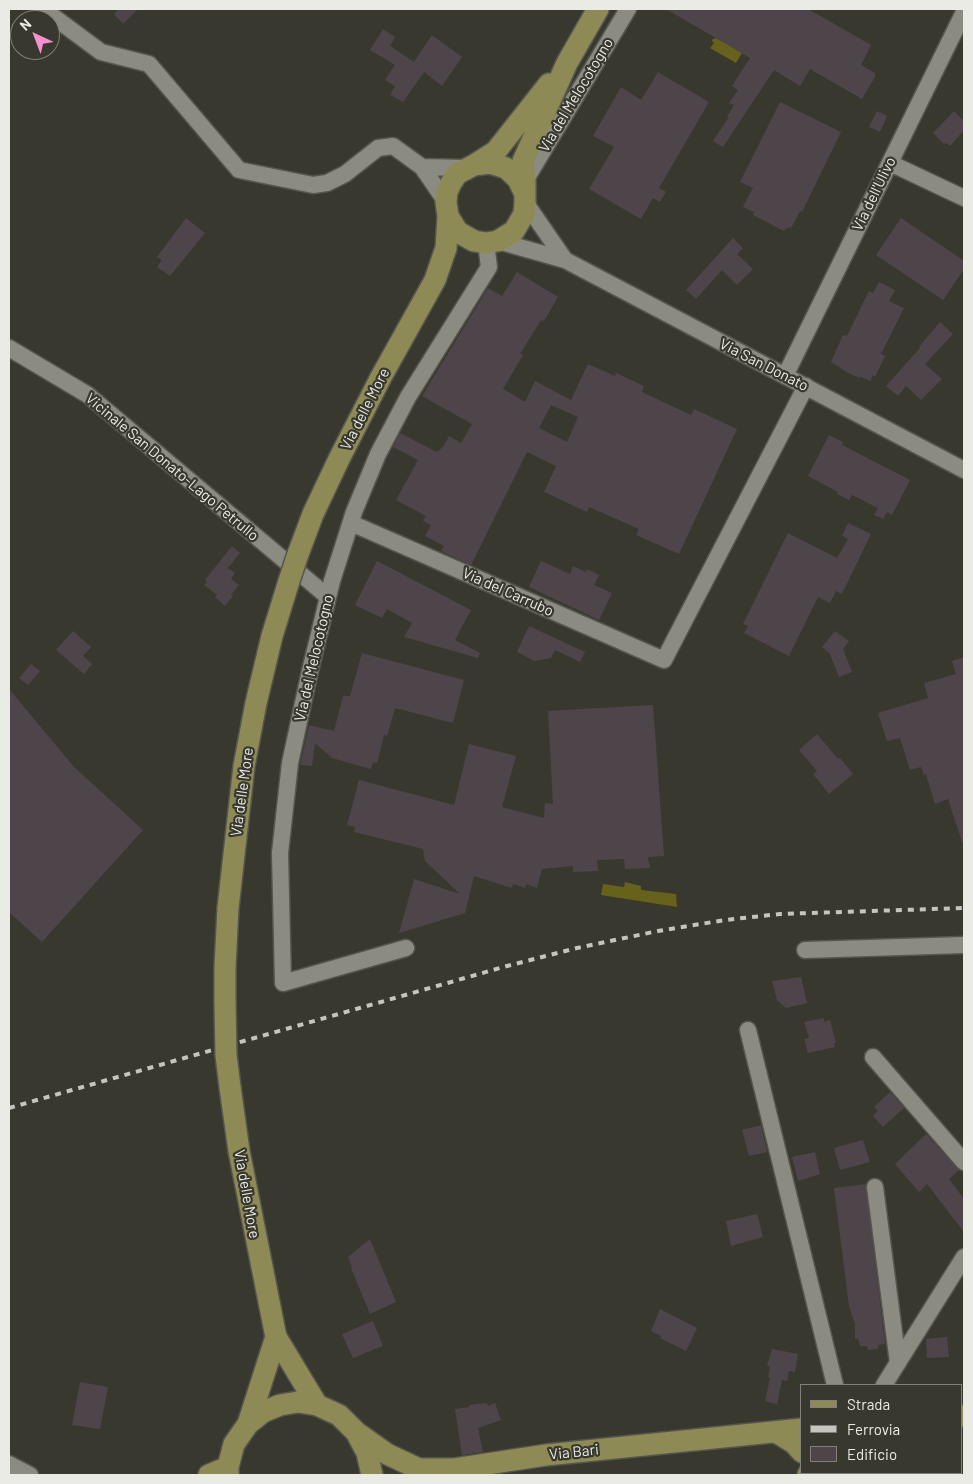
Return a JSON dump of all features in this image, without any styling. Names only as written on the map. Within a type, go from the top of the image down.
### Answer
[{"type":"main road","points":[[435,280],[456,257],[514,231],[524,214],[523,161],[567,63],[598,9]]},
{"type":"main road","points":[[435,280],[446,248],[447,192],[451,182],[458,174],[496,151],[567,63]]},
{"type":"main road","points":[[470,167],[490,163],[506,168],[518,179],[525,192]]},
{"type":"main road","points":[[447,209],[458,232],[486,242]]},
{"type":"main road","name":"Via delle More","points":[[276,1338],[239,1151],[226,1055],[225,967],[228,908],[244,766],[256,703],[272,636],[298,554],[339,459],[381,377],[435,280]]},
{"type":"main road","points":[[276,1338],[317,1405]]},
{"type":"main road","points":[[248,1424],[276,1338]]},
{"type":"main road","points":[[222,1473],[234,1444],[248,1424],[262,1412],[280,1405],[298,1402],[317,1405],[339,1415],[356,1432],[367,1453],[370,1473]]},
{"type":"main road","name":"Via Bari","points":[[356,1432],[386,1454],[420,1468],[454,1469],[546,1455],[800,1429]]},
{"type":"main road","points":[[776,1432],[794,1443],[800,1450]]},
{"type":"street","points":[[43,9],[101,52],[149,64],[239,170],[314,185],[327,183],[345,174],[378,148],[393,146],[422,166],[447,209]]},
{"type":"street","name":"Via del Melocotogno","points":[[525,192],[628,9]]},
{"type":"street","name":"Via dell'Ulivo","points":[[785,376],[964,12]]},
{"type":"street","points":[[890,163],[964,198]]},
{"type":"street","points":[[422,166],[470,167]]},
{"type":"street","points":[[525,192],[564,260]]},
{"type":"street","points":[[486,242],[564,260]]},
{"type":"street","name":"Via del Melocotogno","points":[[406,948],[283,983],[281,844],[290,763],[328,597],[351,523],[378,454],[408,396],[489,267],[486,242]]},
{"type":"street","name":"Via San Donato","points":[[564,260],[644,304],[806,386],[964,470]]},
{"type":"street","name":"Vicinale San Donato-Lago Petrullo","points":[[9,348],[88,395],[328,597]]},
{"type":"street","name":"Via del Carrubo","points":[[351,523],[664,660],[806,386]]},
{"type":"street","points":[[805,950],[964,945]]},
{"type":"street","points":[[748,1030],[835,1384]]},
{"type":"street","points":[[873,1058],[964,1162]]},
{"type":"street","points":[[875,1188],[898,1363]]},
{"type":"street","points":[[885,1384],[964,1257]]},
{"type":"street","points":[[9,1464],[30,1475]]},
{"type":"shaded area","points":[[717,38],[742,53],[736,63],[710,48],[714,43],[713,39]]},
{"type":"shaded area","points":[[625,882],[641,886],[641,890],[676,894],[677,907],[601,895],[603,884],[624,887]]},
{"type":"building","points":[[119,9],[138,9],[123,24],[114,14]]},
{"type":"building","points":[[666,9],[808,9],[871,45],[861,65],[875,73],[875,77],[862,99],[810,69],[800,86],[774,70],[723,147],[713,141],[729,117],[727,117],[734,105],[729,103],[738,90],[732,86],[750,58]]},
{"type":"building","points":[[383,29],[395,37],[390,46],[414,62],[432,35],[462,57],[442,86],[424,72],[403,102],[390,95],[395,86],[385,80],[395,65],[370,50]]},
{"type":"building","points":[[658,72],[709,102],[659,188],[666,192],[660,202],[653,198],[641,219],[589,189],[614,147],[593,136],[621,87],[641,100]]},
{"type":"building","points":[[780,102],[841,132],[802,212],[800,211],[791,228],[786,228],[784,231],[753,215],[754,212],[743,207],[753,188],[740,182]]},
{"type":"building","points":[[877,111],[887,116],[880,132],[869,127]]},
{"type":"building","points":[[954,111],[964,121],[964,130],[950,146],[946,143],[944,144],[933,133]]},
{"type":"building","points":[[186,218],[205,233],[170,276],[157,267],[162,260],[157,257]]},
{"type":"building","points":[[901,218],[964,261],[964,269],[943,300],[876,255]]},
{"type":"building","points":[[733,238],[743,248],[737,254],[753,269],[737,285],[722,270],[696,299],[686,290]]},
{"type":"building","points":[[517,272],[558,297],[544,321],[541,320],[520,354],[523,355],[503,389],[525,402],[535,381],[571,400],[588,364],[615,376],[616,373],[644,386],[642,392],[691,415],[694,409],[737,429],[679,554],[636,535],[639,529],[589,507],[587,512],[544,492],[556,466],[527,452],[471,565],[441,551],[444,546],[425,536],[431,525],[423,521],[426,516],[396,500],[418,460],[393,447],[400,433],[437,452],[444,446],[449,436],[461,443],[472,424],[422,396],[488,288],[502,296]],"holes":[[[551,405],[578,417],[567,442],[539,428]]]},
{"type":"building","points":[[879,282],[895,290],[889,301],[904,308],[881,354],[885,356],[875,377],[873,375],[870,381],[848,373],[831,362],[843,335],[847,336],[869,291],[873,293]]},
{"type":"building","points":[[940,322],[953,334],[925,364],[942,379],[921,400],[906,386],[898,396],[886,386]]},
{"type":"building","points":[[829,435],[843,442],[842,445],[910,480],[892,515],[887,512],[883,519],[874,515],[878,508],[852,495],[849,500],[808,476]]},
{"type":"building","points":[[848,523],[871,534],[842,594],[836,591],[830,603],[818,597],[789,656],[744,633],[748,626],[743,624],[788,533],[837,558],[848,539],[842,536]]},
{"type":"building","points":[[232,546],[240,553],[228,568],[235,573],[231,579],[239,585],[225,606],[215,597],[217,595],[204,585],[207,582],[205,580]]},
{"type":"building","points":[[377,561],[471,610],[455,640],[480,653],[478,658],[404,637],[412,623],[387,609],[382,618],[355,605]]},
{"type":"building","points":[[541,561],[570,574],[573,566],[586,572],[587,569],[599,575],[594,585],[612,593],[599,620],[529,587]]},
{"type":"building","points":[[529,626],[585,652],[580,662],[555,650],[551,658],[534,661],[517,652]]},
{"type":"building","points":[[73,631],[91,647],[83,656],[92,664],[84,674],[56,650]]},
{"type":"building","points":[[835,631],[849,641],[843,649],[852,672],[839,677],[830,654],[822,647]]},
{"type":"building","points":[[362,653],[464,680],[453,723],[395,708],[387,736],[384,735],[377,763],[373,762],[371,769],[332,758],[315,743],[312,766],[300,765],[309,725],[334,731],[343,696],[350,696]]},
{"type":"building","points":[[964,657],[964,841],[962,842],[948,799],[935,804],[926,774],[924,775],[921,767],[910,770],[900,738],[887,741],[878,713],[928,698],[924,683],[956,674],[952,661]]},
{"type":"building","points":[[31,664],[40,671],[28,685],[19,678]]},
{"type":"building","points":[[9,689],[74,767],[143,830],[42,942],[9,912]]},
{"type":"building","points":[[653,705],[664,856],[648,857],[650,868],[625,869],[624,859],[597,860],[598,871],[573,872],[573,866],[542,869],[537,888],[526,884],[525,888],[513,884],[512,888],[474,876],[465,913],[399,933],[414,879],[460,894],[425,861],[423,849],[354,832],[355,827],[347,825],[359,780],[454,805],[469,744],[516,756],[502,807],[544,818],[545,803],[553,804],[548,711]]},
{"type":"building","points":[[817,734],[853,774],[829,794],[813,774],[817,771],[799,750]]},
{"type":"building","points":[[801,977],[807,1003],[786,1008],[777,1000],[772,981]]},
{"type":"building","points":[[824,1018],[824,1022],[830,1020],[836,1043],[834,1043],[835,1047],[808,1053],[804,1039],[809,1038],[804,1022]]},
{"type":"building","points":[[890,1092],[904,1108],[883,1127],[873,1116],[878,1111],[874,1107]]},
{"type":"building","points":[[761,1125],[767,1152],[749,1156],[742,1130]]},
{"type":"building","points":[[926,1134],[959,1170],[949,1179],[964,1199],[964,1232],[927,1184],[919,1192],[895,1164]]},
{"type":"building","points":[[863,1140],[870,1162],[840,1170],[834,1148]]},
{"type":"building","points":[[815,1152],[820,1174],[798,1181],[792,1157]]},
{"type":"building","points":[[866,1184],[885,1344],[878,1345],[878,1349],[868,1350],[867,1346],[860,1346],[858,1339],[855,1339],[855,1324],[849,1306],[834,1188]]},
{"type":"building","points":[[757,1214],[763,1237],[731,1246],[726,1221]]},
{"type":"building","points":[[370,1239],[396,1302],[370,1314],[348,1257]]},
{"type":"building","points":[[660,1309],[697,1328],[686,1351],[660,1338],[661,1336],[651,1331]]},
{"type":"building","points":[[373,1321],[383,1346],[353,1358],[342,1334]]},
{"type":"building","points":[[947,1337],[949,1357],[927,1358],[926,1339]]},
{"type":"building","points":[[772,1349],[798,1354],[795,1372],[789,1371],[787,1381],[782,1380],[777,1404],[765,1401],[770,1378],[768,1377],[770,1366],[767,1366]]},
{"type":"building","points":[[80,1382],[108,1387],[100,1429],[72,1425]]},
{"type":"building","points":[[487,1403],[488,1406],[495,1403],[501,1420],[478,1428],[483,1452],[462,1455],[455,1409]]},
{"type":"railway","points":[[9,1108],[507,966],[577,948],[658,931],[725,920],[780,914],[964,908]]}]
